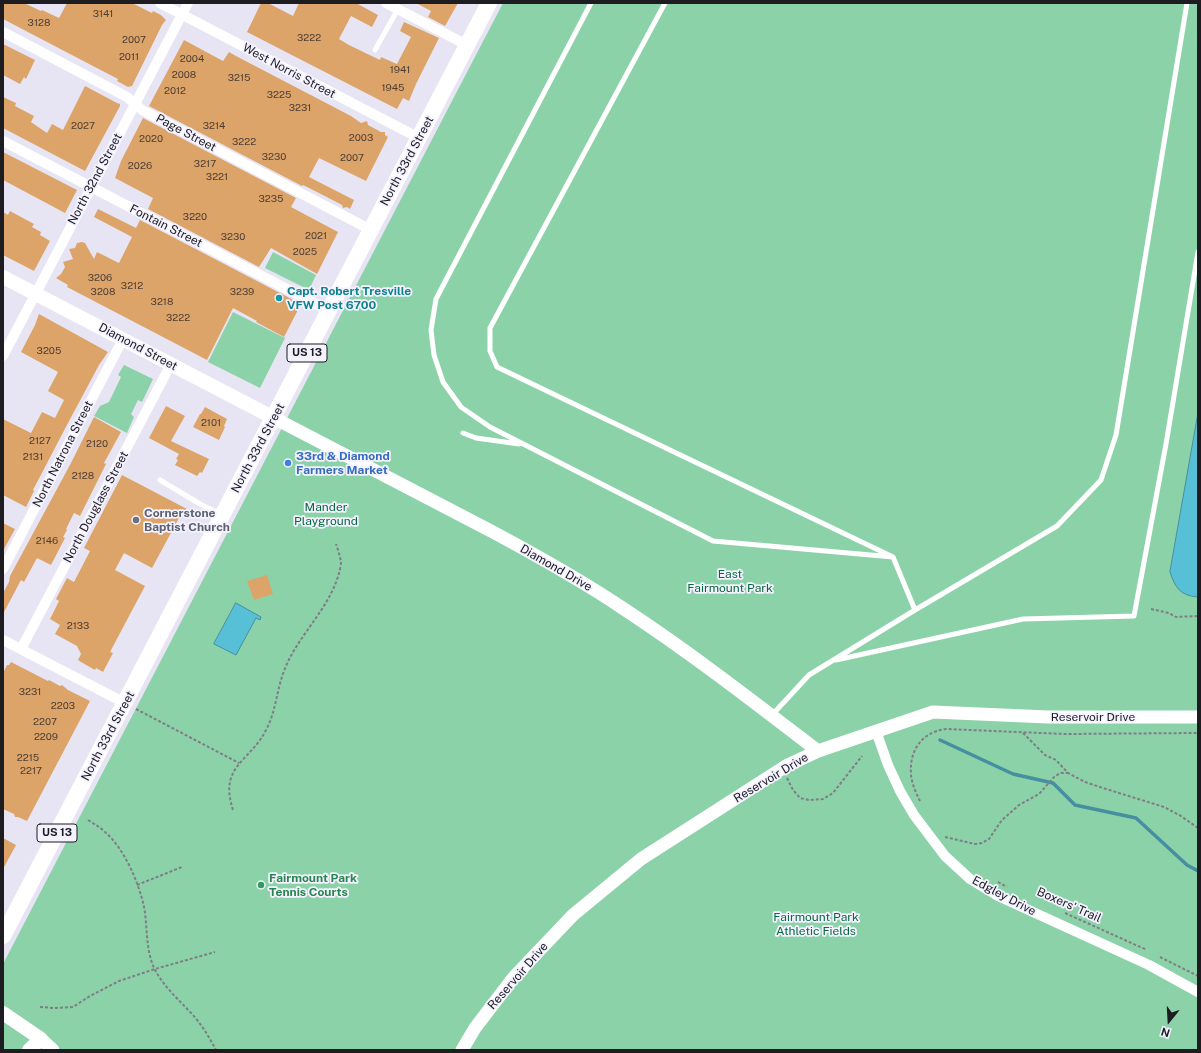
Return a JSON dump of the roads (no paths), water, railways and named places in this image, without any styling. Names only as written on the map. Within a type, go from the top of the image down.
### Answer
[{"type":"main road","name":"North 33rd Street","points":[[3,936],[489,3]]},
{"type":"main road","name":"Diamond Street","points":[[3,276],[274,418]]},
{"type":"main road","points":[[3,1013],[41,1039],[29,1050]]},
{"type":"street","name":"West Norris Street","points":[[160,3],[419,138]]},
{"type":"street","name":"North 32nd Street","points":[[3,356],[188,3]]},
{"type":"street","points":[[394,6],[467,45]]},
{"type":"street","name":"Page Street","points":[[3,32],[127,97],[142,110],[371,230]]},
{"type":"street","name":"Fontain Street","points":[[3,141],[329,311]]},
{"type":"street","name":"North Natrona Street","points":[[3,569],[123,339]]},
{"type":"street","name":"North Douglass Street","points":[[21,649],[171,364]]},
{"type":"street","name":"Diamond Drive","points":[[274,418],[491,531],[573,577],[623,608],[670,641],[818,751]]},
{"type":"street","points":[[4,644],[21,649],[125,703]]},
{"type":"street","name":"Reservoir Drive","points":[[462,1050],[475,1028],[514,977],[573,915],[641,859],[786,766],[818,751],[934,712],[1048,717],[1198,717]]},
{"type":"street","name":"Edgley Drive","points":[[876,731],[888,765],[900,791],[914,815],[945,856],[970,879],[998,896],[1149,965],[1198,992]]},
{"type":"street","points":[[41,1039],[53,1050]]},
{"type":"lane","points":[[591,3],[436,299],[430,330],[434,356],[444,382],[461,406],[490,427],[713,541],[894,557]]},
{"type":"lane","points":[[665,3],[490,328],[490,351],[498,367],[894,557],[915,610]]},
{"type":"lane","points":[[771,716],[809,675],[1057,526],[1101,480],[1116,435],[1186,3]]},
{"type":"lane","points":[[376,50],[394,6]]},
{"type":"lane","points":[[831,662],[1024,619],[1134,616],[1166,444],[1198,252]]},
{"type":"lane","points":[[464,433],[476,438],[524,444]]},
{"type":"lane","points":[[160,480],[200,504],[223,515]]},
{"type":"water","points":[[1198,413],[1198,597],[1183,593],[1174,583],[1170,572]]},
{"type":"water","points":[[236,603],[261,617],[260,620],[256,618],[236,655],[214,644]]},
{"type":"waterway","points":[[940,740],[1013,774],[1053,783],[1075,805],[1136,818],[1187,865],[1198,871]]},
{"type":"place","name":"Capt. Robert Tresville VFW Post 6700","points":[[279,298]]},
{"type":"place","name":"33rd & Diamond Farmers Market","points":[[288,463]]},
{"type":"place","name":"Cornerstone Baptist Church","points":[[136,520]]},
{"type":"place","name":"Fairmount Park Tennis Courts","points":[[261,885]]},
{"type":"park label","name":"Mander Playground","points":[[326,514]]},
{"type":"park label","name":"East Fairmount Park","points":[[730,581]]},
{"type":"park label","name":"Fairmount Park Athletic Fields","points":[[816,924]]}]
